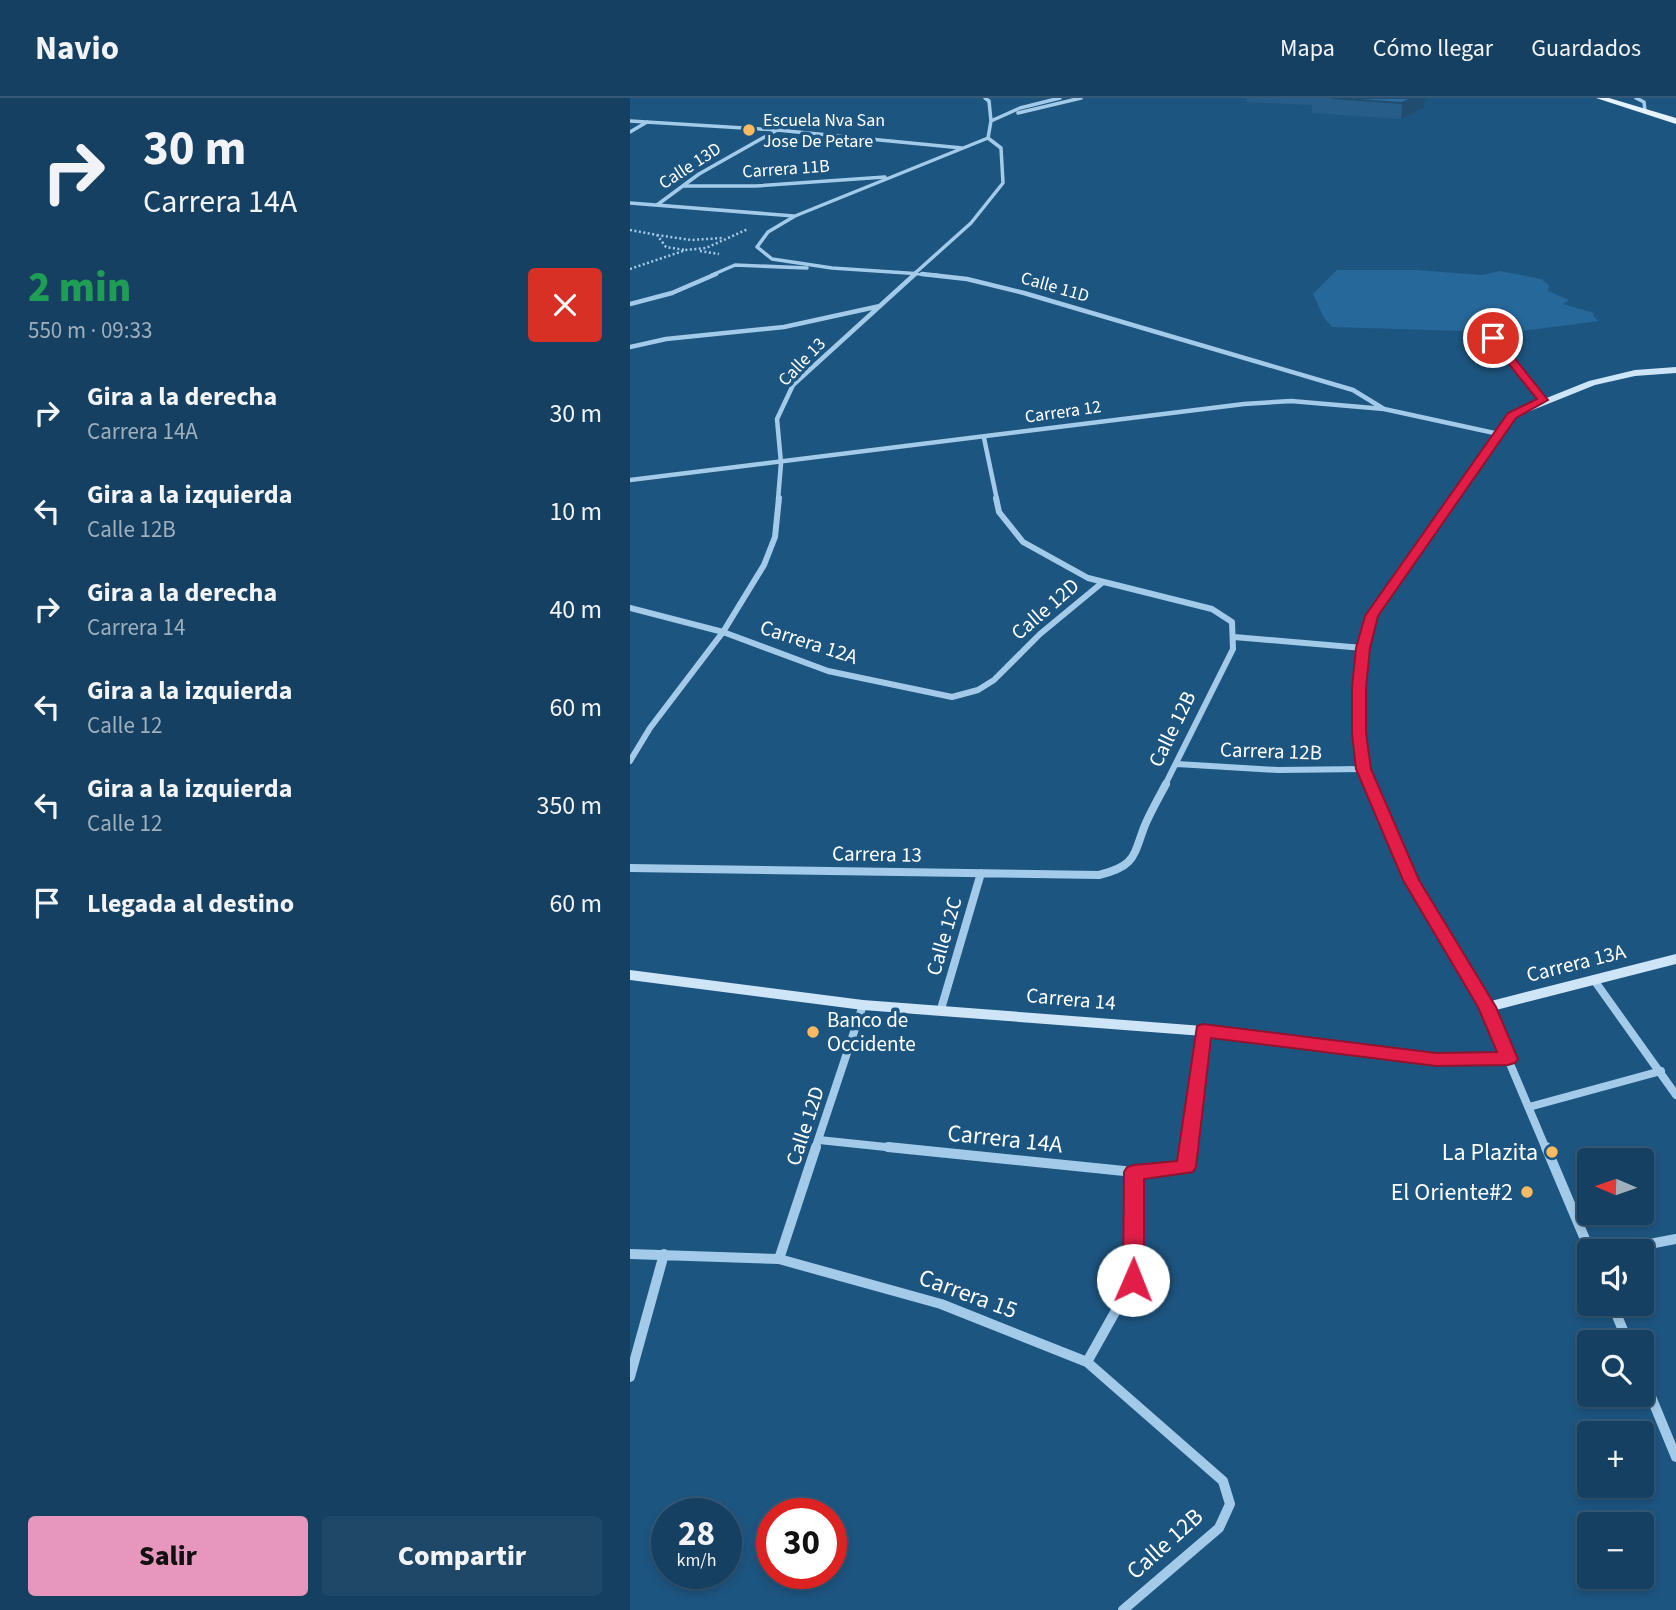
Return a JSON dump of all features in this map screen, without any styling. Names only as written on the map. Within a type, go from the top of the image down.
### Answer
[{"type":"main road","points":[[1600,98],[1676,121]]},
{"type":"street","points":[[985,98],[989,101],[991,121],[988,138]]},
{"type":"street","points":[[1010,114],[1020,108],[1060,98]]},
{"type":"street","points":[[991,121],[1081,98]]},
{"type":"street","points":[[1636,98],[1644,102],[1645,111]]},
{"type":"street","points":[[630,121],[777,130],[962,148]]},
{"type":"street","points":[[630,132],[647,122]]},
{"type":"street","name":"Calle 13D","points":[[656,205],[777,130]]},
{"type":"street","name":"Calle 11D","points":[[988,138],[795,216],[768,232],[757,247],[772,259],[832,268],[967,279],[1024,293],[1353,390],[1384,409]]},
{"type":"street","name":"Calle 13","points":[[630,761],[650,728],[723,632],[764,565],[775,537],[782,463],[777,419],[793,385],[971,223],[1003,183],[1002,148],[988,138]]},
{"type":"street","name":"Carrera 11B","points":[[683,186],[756,186],[891,176]]},
{"type":"street","points":[[630,203],[795,216]]},
{"type":"street","points":[[630,304],[672,293],[735,265],[832,268]]},
{"type":"street","points":[[630,347],[666,339],[784,327],[880,306]]},
{"type":"street","points":[[1493,338],[1543,400]]},
{"type":"street","points":[[1585,1239],[1487,1007],[1411,880],[1363,769],[1359,733],[1359,688],[1363,648],[1372,616],[1512,415],[1543,400],[1640,371],[1676,370]]},
{"type":"street","name":"Carrera 12","points":[[630,480],[1244,404],[1291,401],[1384,409],[1499,434]]},
{"type":"street","points":[[984,438],[999,512],[1023,542],[1088,578],[1212,609],[1232,622],[1234,637],[1363,648]]},
{"type":"street","name":"Calle 12D","points":[[978,690],[994,680],[1040,634],[1103,582]]},
{"type":"street","name":"Carrera 12A","points":[[630,608],[723,632],[828,671],[952,697],[978,690]]},
{"type":"street","name":"Calle 12B","points":[[1123,870],[1136,856],[1145,825],[1233,649],[1234,637]]},
{"type":"street","name":"Carrera 12B","points":[[1177,764],[1279,770],[1363,769]]},
{"type":"street","name":"Carrera 13","points":[[630,868],[1100,875],[1123,870]]},
{"type":"street","name":"Calle 12C","points":[[941,1009],[981,873]]},
{"type":"street","name":"Carrera 13A","points":[[1487,1007],[1676,959]]},
{"type":"street","name":"Carrera 14","points":[[630,975],[863,1005],[1203,1031],[1436,1060],[1508,1059]]},
{"type":"street","points":[[1594,980],[1661,1070],[1676,1096]]},
{"type":"street","name":"Calle 12D","points":[[779,1259],[863,1005]]},
{"type":"street","name":"Carrera 14A","points":[[819,1140],[1134,1172],[1186,1167],[1203,1031]]},
{"type":"street","points":[[1529,1107],[1661,1070]]},
{"type":"street","points":[[1087,1362],[1133,1280],[1134,1172]]},
{"type":"street","points":[[1654,1243],[1676,1239]]},
{"type":"street","name":"Carrera 15","points":[[630,1254],[779,1259],[941,1304],[1087,1362],[1223,1481],[1230,1504]]},
{"type":"street","points":[[630,1377],[664,1254]]},
{"type":"street","points":[[1654,1404],[1676,1457]]},
{"type":"street","name":"Calle 12B","points":[[1123,1610],[1219,1528],[1230,1504]]},
{"type":"path","points":[[630,270],[686,250],[706,248],[757,226],[786,221]]},
{"type":"path","points":[[630,230],[691,240],[728,237]]},
{"type":"path","points":[[657,235],[666,247],[686,250]]},
{"type":"shaded area","points":[[1337,270],[1416,270],[1482,275],[1500,271],[1541,279],[1549,285],[1548,291],[1569,300],[1563,304],[1594,313],[1593,316],[1599,321],[1500,334],[1491,329],[1465,331],[1332,327],[1324,318],[1313,294]]},
{"type":"building","points":[[1331,98],[1413,98],[1402,103]]},
{"type":"place","name":"Escuela Nva San Jose De Petare","points":[[749,130]]},
{"type":"place","name":"Banco de Occidente","points":[[813,1032]]},
{"type":"place","name":"La Plazita","points":[[1552,1152]]},
{"type":"place","name":"El Oriente#2","points":[[1527,1192]]},
{"type":"route","points":[[1133,1280],[1134,1172],[1186,1167],[1203,1031],[1436,1060],[1508,1059],[1487,1007],[1411,880],[1363,769],[1359,733],[1359,688],[1363,648],[1372,616],[1512,415],[1543,400],[1493,338]]}]
